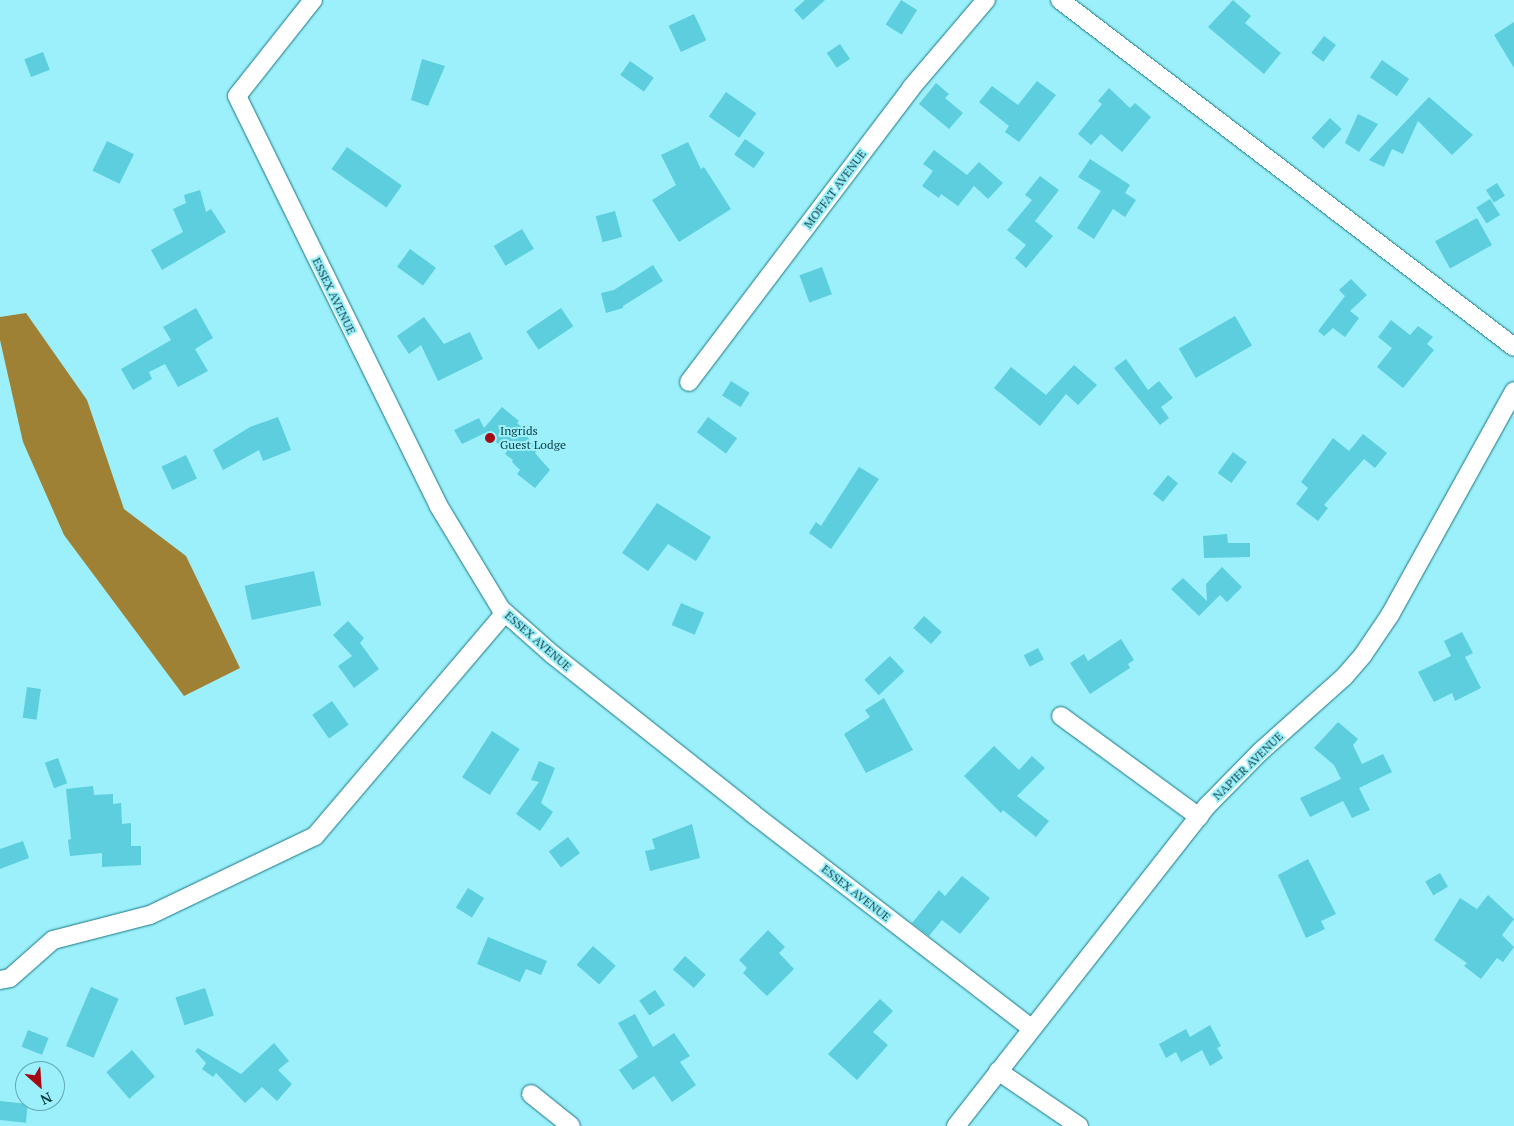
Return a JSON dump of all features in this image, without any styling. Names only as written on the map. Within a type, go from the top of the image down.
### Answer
[{"type":"street","name":"ESSEX AVENUE","points":[[313,0],[237,96],[438,505],[505,613],[752,813],[1031,1028]]},
{"type":"street","name":"MOFFAT AVENUE","points":[[689,382],[911,88],[986,0]]},
{"type":"street","points":[[1060,0],[1514,347]]},
{"type":"street","name":"NAPIER AVENUE","points":[[956,1126],[1198,817],[1260,752],[1344,677],[1376,638],[1512,400]]},
{"type":"street","points":[[0,980],[10,978],[54,940],[150,915],[315,836],[505,613]]},
{"type":"street","points":[[1061,716],[1198,817]]},
{"type":"street","points":[[998,1071],[1079,1126]]},
{"type":"street","points":[[530,1094],[571,1126]]},
{"type":"shaded area","points":[[26,313],[87,400],[124,509],[186,556],[240,668],[184,696],[64,535],[23,442],[0,340],[0,317]]},
{"type":"building","points":[[805,0],[825,0],[803,20],[794,10]]},
{"type":"building","points":[[901,0],[917,10],[902,35],[886,25]]},
{"type":"building","points":[[1233,0],[1251,16],[1245,23],[1281,53],[1264,74],[1208,27]]},
{"type":"building","points":[[694,14],[706,40],[681,52],[669,26]]},
{"type":"building","points":[[1514,22],[1514,68],[1494,35]]},
{"type":"building","points":[[1324,36],[1336,45],[1323,62],[1311,53]]},
{"type":"building","points":[[840,44],[850,59],[837,68],[827,53]]},
{"type":"building","points":[[43,52],[50,70],[31,77],[24,59]]},
{"type":"building","points":[[422,59],[445,66],[428,106],[411,100]]},
{"type":"building","points":[[1382,60],[1409,79],[1397,96],[1370,77]]},
{"type":"building","points":[[630,61],[654,78],[644,92],[620,75]]},
{"type":"building","points":[[1037,81],[1056,95],[1019,142],[1005,132],[1009,126],[979,102],[992,86],[1018,105]]},
{"type":"building","points":[[936,83],[949,94],[945,98],[963,113],[949,129],[919,104]]},
{"type":"building","points":[[1109,88],[1130,108],[1135,103],[1151,117],[1122,152],[1101,134],[1091,145],[1078,134],[1102,104],[1098,101]]},
{"type":"building","points":[[726,92],[756,113],[739,138],[709,117]]},
{"type":"building","points":[[1429,97],[1473,135],[1452,155],[1418,121],[1403,154],[1392,149],[1384,167],[1369,160]]},
{"type":"building","points":[[1358,114],[1378,124],[1359,152],[1345,143]]},
{"type":"building","points":[[1330,118],[1342,129],[1323,149],[1312,138]]},
{"type":"building","points":[[745,139],[765,153],[754,168],[734,155]]},
{"type":"building","points":[[107,141],[134,154],[119,184],[93,171]]},
{"type":"building","points":[[688,142],[701,169],[704,167],[731,209],[679,242],[652,200],[676,185],[661,155]]},
{"type":"building","points":[[347,147],[402,185],[386,208],[332,169]]},
{"type":"building","points":[[934,150],[967,175],[979,162],[1003,183],[988,199],[974,186],[958,206],[941,194],[939,198],[922,186],[933,171],[923,164]]},
{"type":"building","points":[[1090,159],[1130,185],[1125,193],[1136,200],[1125,217],[1113,209],[1094,239],[1077,228],[1101,191],[1078,177]]},
{"type":"building","points":[[1040,176],[1059,190],[1035,221],[1053,236],[1026,268],[1015,258],[1026,245],[1007,230],[1032,200],[1025,195]]},
{"type":"building","points":[[1497,183],[1505,196],[1494,203],[1486,190]]},
{"type":"building","points":[[200,190],[206,212],[211,209],[226,232],[162,270],[151,250],[183,232],[173,209],[186,203],[184,195]]},
{"type":"building","points":[[1490,199],[1500,215],[1486,224],[1476,207]]},
{"type":"building","points":[[615,211],[622,237],[603,242],[596,216]]},
{"type":"building","points":[[1477,218],[1492,245],[1450,268],[1435,241]]},
{"type":"building","points":[[522,229],[534,249],[506,266],[494,246]]},
{"type":"building","points":[[410,249],[436,268],[423,286],[397,267]]},
{"type":"building","points":[[653,265],[663,281],[623,306],[623,308],[606,313],[601,293],[614,290]]},
{"type":"building","points":[[822,267],[832,294],[809,302],[799,275]]},
{"type":"building","points":[[1351,279],[1367,295],[1350,311],[1359,318],[1345,337],[1333,328],[1324,336],[1318,331],[1345,296],[1339,290]]},
{"type":"building","points":[[196,308],[213,338],[195,349],[208,371],[178,387],[165,364],[149,372],[152,379],[133,390],[121,369],[171,340],[163,327]]},
{"type":"building","points":[[561,308],[573,326],[538,350],[526,331]]},
{"type":"building","points":[[1235,316],[1252,345],[1196,378],[1179,348]]},
{"type":"building","points":[[424,317],[444,344],[470,332],[483,359],[438,381],[421,345],[409,354],[397,336]]},
{"type":"building","points":[[1391,320],[1410,335],[1418,326],[1433,337],[1427,344],[1434,350],[1403,388],[1377,367],[1392,348],[1378,337]]},
{"type":"building","points":[[1126,359],[1148,390],[1159,381],[1173,398],[1161,407],[1169,418],[1160,425],[1114,368]]},
{"type":"building","points":[[1074,365],[1097,385],[1078,405],[1066,394],[1040,426],[994,388],[1011,367],[1046,395]]},
{"type":"building","points":[[731,381],[750,393],[741,407],[722,395]]},
{"type":"building","points":[[502,407],[519,421],[517,423],[525,430],[524,433],[538,449],[535,453],[550,470],[535,488],[517,474],[520,470],[512,462],[513,460],[505,454],[507,451],[485,433],[462,444],[454,430],[479,418],[484,428]]},
{"type":"building","points":[[278,417],[291,450],[263,461],[259,450],[223,470],[213,450],[250,427]]},
{"type":"building","points":[[708,417],[737,438],[726,454],[697,432]]},
{"type":"building","points":[[1363,434],[1387,453],[1375,468],[1364,459],[1324,505],[1328,508],[1318,521],[1296,504],[1308,488],[1301,482],[1333,438],[1349,451]]},
{"type":"building","points":[[1233,452],[1247,462],[1231,483],[1218,473]]},
{"type":"building","points":[[186,455],[197,479],[173,490],[162,466]]},
{"type":"building","points":[[859,467],[879,479],[831,549],[809,533],[816,522],[821,526]]},
{"type":"building","points":[[1168,475],[1178,483],[1163,502],[1153,494]]},
{"type":"building","points":[[657,503],[711,537],[696,561],[668,544],[648,571],[622,553]]},
{"type":"building","points":[[1227,534],[1228,543],[1250,543],[1250,557],[1204,558],[1203,536]]},
{"type":"building","points":[[1222,567],[1242,587],[1227,602],[1220,595],[1199,616],[1171,589],[1183,578],[1207,601],[1206,584]]},
{"type":"building","points":[[314,571],[321,605],[252,620],[245,586]]},
{"type":"building","points":[[681,603],[704,613],[695,635],[672,625]]},
{"type":"building","points":[[924,616],[942,632],[931,644],[913,628]]},
{"type":"building","points":[[348,621],[364,638],[360,643],[379,669],[354,688],[338,666],[352,656],[333,635]]},
{"type":"building","points":[[1462,632],[1473,653],[1465,657],[1481,688],[1455,701],[1452,693],[1434,702],[1418,672],[1451,656],[1444,641]]},
{"type":"building","points":[[1121,639],[1134,660],[1128,664],[1130,668],[1090,694],[1070,663],[1084,654],[1088,661]]},
{"type":"building","points":[[1038,648],[1044,660],[1030,667],[1024,655]]},
{"type":"building","points":[[890,656],[904,671],[879,695],[864,680]]},
{"type":"building","points":[[27,687],[41,689],[37,720],[23,718]]},
{"type":"building","points":[[884,698],[913,750],[866,773],[844,734],[870,717],[865,710]]},
{"type":"building","points":[[332,701],[349,725],[329,739],[312,715]]},
{"type":"building","points":[[1338,722],[1358,739],[1353,745],[1362,764],[1383,754],[1392,772],[1359,788],[1370,810],[1352,818],[1343,801],[1310,817],[1300,798],[1341,779],[1334,765],[1314,748]]},
{"type":"building","points":[[492,731],[520,749],[490,795],[462,777]]},
{"type":"building","points":[[994,746],[1019,770],[1032,756],[1045,768],[1017,796],[1049,821],[1036,837],[1003,810],[1001,813],[964,776]]},
{"type":"building","points":[[58,758],[67,783],[54,788],[45,763]]},
{"type":"building","points":[[539,761],[555,768],[541,803],[553,812],[540,831],[516,814],[539,782],[531,780]]},
{"type":"building","points":[[93,786],[94,795],[113,794],[113,804],[121,803],[122,824],[131,823],[131,846],[141,846],[141,865],[102,867],[102,853],[70,856],[68,840],[71,839],[66,789]]},
{"type":"building","points":[[692,824],[700,858],[650,871],[645,851],[655,849],[652,839]]},
{"type":"building","points":[[568,837],[580,853],[561,867],[549,851]]},
{"type":"building","points":[[23,841],[29,858],[0,869],[0,849]]},
{"type":"building","points":[[1308,859],[1336,914],[1321,921],[1325,929],[1306,938],[1278,875]]},
{"type":"building","points":[[1440,873],[1448,887],[1433,895],[1425,881]]},
{"type":"building","points":[[962,876],[990,898],[960,934],[942,920],[929,936],[912,923],[939,890],[945,896]]},
{"type":"building","points":[[468,888],[484,898],[472,918],[456,908]]},
{"type":"building","points":[[1488,895],[1514,919],[1502,935],[1514,947],[1503,962],[1497,958],[1481,979],[1464,966],[1467,963],[1434,940],[1460,898],[1477,909]]},
{"type":"building","points":[[768,930],[785,947],[779,953],[794,969],[767,996],[743,973],[747,968],[739,960]]},
{"type":"building","points":[[488,937],[547,961],[541,975],[526,969],[520,982],[477,964]]},
{"type":"building","points":[[593,946],[616,966],[599,985],[577,965]]},
{"type":"building","points":[[685,956],[706,975],[694,988],[673,969]]},
{"type":"building","points":[[91,987],[119,999],[94,1058],[66,1046]]},
{"type":"building","points":[[205,988],[214,1016],[184,1025],[176,998]]},
{"type":"building","points":[[655,990],[665,1005],[649,1016],[639,1001]]},
{"type":"building","points":[[880,999],[893,1011],[873,1032],[888,1045],[857,1080],[828,1054]]},
{"type":"building","points":[[635,1014],[653,1047],[674,1033],[690,1056],[680,1062],[696,1085],[672,1102],[654,1076],[633,1090],[619,1070],[638,1057],[618,1023]]},
{"type":"building","points":[[1210,1025],[1221,1046],[1217,1048],[1223,1058],[1210,1066],[1202,1050],[1181,1062],[1176,1052],[1166,1058],[1159,1044],[1186,1029],[1190,1037]]},
{"type":"building","points":[[28,1030],[49,1038],[42,1055],[22,1047]]},
{"type":"building","points":[[274,1043],[289,1061],[278,1070],[292,1084],[277,1101],[262,1087],[245,1103],[216,1073],[213,1077],[202,1069],[206,1063],[195,1051],[198,1048],[241,1074]]},
{"type":"building","points":[[132,1050],[155,1076],[129,1099],[106,1072]]},
{"type":"building","points":[[0,1101],[15,1103],[15,1111],[27,1111],[26,1123],[0,1120]]},
{"type":"place","name":"Ingrids Guest Lodge","points":[[490,438]]}]
